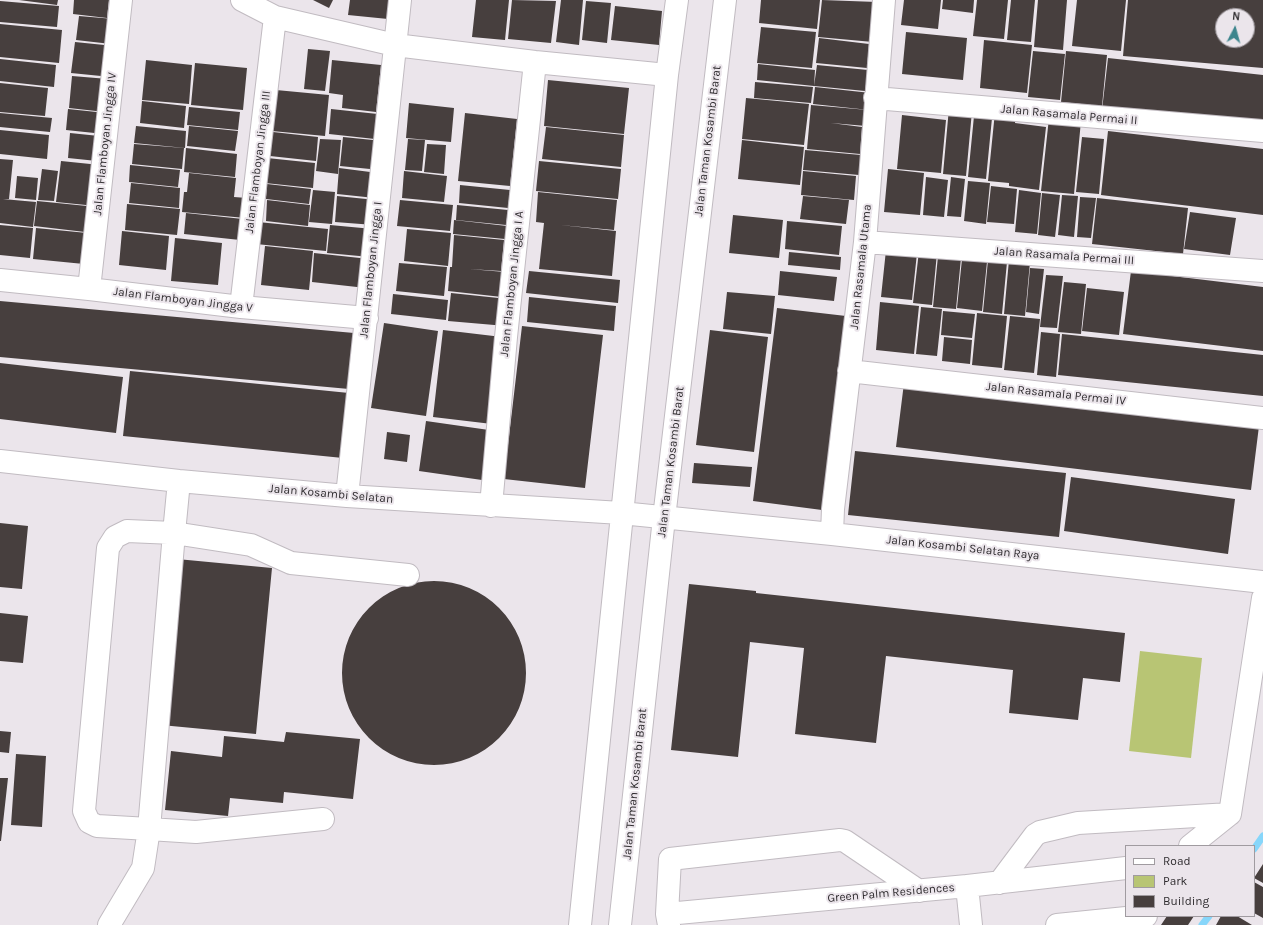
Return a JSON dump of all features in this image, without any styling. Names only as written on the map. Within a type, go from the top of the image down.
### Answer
[{"type":"street","name":"Jalan Flamboyan Jingga IV","points":[[89,289],[121,0]]},
{"type":"street","points":[[242,0],[275,17],[395,45],[535,62],[667,75]]},
{"type":"street","name":"Jalan Flamboyan Jingga I","points":[[347,496],[400,0]]},
{"type":"street","points":[[580,925],[667,75],[678,0]]},
{"type":"street","name":"Jalan Taman Kosambi Barat","points":[[620,925],[661,518],[725,0]]},
{"type":"street","name":"Jalan Rasamala Utama","points":[[832,534],[833,509],[865,242],[884,0]]},
{"type":"street","name":"Jalan Flamboyan Jingga III","points":[[241,308],[275,17]]},
{"type":"street","name":"Jalan Flamboyan Jingga I A","points":[[491,506],[506,337],[535,62]]},
{"type":"street","name":"Jalan Rasamala Permai II","points":[[876,98],[1263,131]]},
{"type":"street","name":"Jalan Rasamala Permai III","points":[[865,242],[1263,271]]},
{"type":"street","name":"Jalan Flamboyan Jingga V","points":[[0,280],[89,289],[241,308],[366,318]]},
{"type":"street","name":"Jalan Rasamala Permai IV","points":[[849,371],[1263,418]]},
{"type":"street","name":"Jalan Kosambi Selatan","points":[[0,461],[179,481],[347,496],[491,506],[623,509],[661,518]]},
{"type":"street","points":[[109,925],[143,868],[149,830],[179,481]]},
{"type":"street","name":"Jalan Kosambi Selatan Raya","points":[[661,518],[832,534],[1263,582]]},
{"type":"street","points":[[324,819],[196,832],[97,826],[89,822],[84,811],[108,548],[115,537],[127,530],[174,533],[251,545],[291,563],[408,575]]},
{"type":"street","points":[[1191,845],[1230,814],[1263,598]]},
{"type":"street","points":[[999,883],[1035,835],[1040,832],[1078,823],[1230,814]]},
{"type":"street","points":[[668,920],[670,859],[834,840],[845,841],[919,891]]},
{"type":"street","name":"Green Palm Residences","points":[[668,920],[1125,868]]},
{"type":"street","points":[[967,886],[972,925]]},
{"type":"street","points":[[1057,925],[1136,917]]},
{"type":"green space","points":[[1140,651],[1202,658],[1191,758],[1129,751]]},
{"type":"building","points":[[19,0],[58,0],[57,5]]},
{"type":"building","points":[[74,0],[109,0],[107,18],[73,14]]},
{"type":"building","points":[[313,0],[333,0],[329,8]]},
{"type":"building","points":[[350,0],[390,0],[388,19],[348,15]]},
{"type":"building","points":[[476,0],[509,0],[505,40],[472,37]]},
{"type":"building","points":[[512,0],[556,1],[551,43],[508,39]]},
{"type":"building","points":[[561,0],[583,0],[579,45],[556,42]]},
{"type":"building","points":[[761,0],[820,0],[817,29],[759,23]]},
{"type":"building","points":[[822,0],[877,2],[873,42],[818,37]]},
{"type":"building","points":[[904,0],[941,0],[938,29],[901,25]]},
{"type":"building","points":[[943,0],[974,0],[973,13],[942,9]]},
{"type":"building","points":[[977,0],[1008,0],[1004,39],[973,36]]},
{"type":"building","points":[[1011,0],[1035,0],[1031,42],[1007,40]]},
{"type":"building","points":[[1038,0],[1067,0],[1063,50],[1034,47]]},
{"type":"building","points":[[1077,0],[1126,0],[1121,51],[1072,46]]},
{"type":"building","points":[[1128,0],[1263,0],[1263,68],[1123,56]]},
{"type":"building","points":[[0,1],[59,6],[57,27],[0,22]]},
{"type":"building","points":[[586,1],[611,3],[607,43],[582,40]]},
{"type":"building","points":[[615,6],[662,11],[659,45],[611,40]]},
{"type":"building","points":[[79,16],[114,19],[111,44],[76,40]]},
{"type":"building","points":[[0,24],[62,30],[59,63],[0,57]]},
{"type":"building","points":[[761,27],[816,32],[812,68],[757,63]]},
{"type":"building","points":[[906,32],[967,38],[963,80],[902,74]]},
{"type":"building","points":[[819,38],[869,44],[867,68],[816,63]]},
{"type":"building","points":[[984,40],[1032,45],[1027,93],[980,88]]},
{"type":"building","points":[[75,42],[114,46],[111,77],[71,73]]},
{"type":"building","points":[[308,49],[330,51],[325,91],[304,89]]},
{"type":"building","points":[[1033,51],[1065,54],[1060,100],[1028,97]]},
{"type":"building","points":[[1066,51],[1107,55],[1102,106],[1061,102]]},
{"type":"building","points":[[1108,58],[1263,75],[1263,128],[1102,110]]},
{"type":"building","points":[[0,59],[56,65],[54,87],[0,81]]},
{"type":"building","points":[[146,60],[192,65],[189,104],[142,100]]},
{"type":"building","points":[[332,60],[381,65],[376,112],[342,108],[343,95],[329,93]]},
{"type":"building","points":[[195,63],[247,68],[243,110],[191,105]]},
{"type":"building","points":[[758,64],[815,70],[814,86],[757,80]]},
{"type":"building","points":[[817,65],[868,70],[865,91],[814,86]]},
{"type":"building","points":[[72,76],[108,79],[105,112],[69,108]]},
{"type":"building","points":[[548,80],[629,88],[624,134],[544,126]]},
{"type":"building","points":[[755,82],[813,87],[811,103],[754,98]]},
{"type":"building","points":[[0,83],[48,88],[45,116],[0,112]]},
{"type":"building","points":[[815,87],[871,93],[869,110],[813,104]]},
{"type":"building","points":[[276,90],[329,95],[325,136],[272,131]]},
{"type":"building","points":[[746,98],[809,104],[804,145],[742,139]]},
{"type":"building","points":[[142,101],[186,106],[184,128],[140,123]]},
{"type":"building","points":[[409,103],[454,108],[451,142],[406,138]]},
{"type":"building","points":[[811,105],[868,110],[866,126],[831,123],[862,127],[860,154],[807,149]]},
{"type":"building","points":[[189,107],[240,112],[238,130],[187,125]]},
{"type":"building","points":[[949,108],[972,111],[966,176],[943,174]]},
{"type":"building","points":[[68,109],[106,113],[104,134],[66,130]]},
{"type":"building","points":[[331,109],[387,115],[384,140],[329,134]]},
{"type":"building","points":[[995,112],[1016,114],[1015,123],[1046,127],[1039,190],[1009,186],[1009,183],[988,181]]},
{"type":"building","points":[[0,113],[52,118],[50,132],[0,127]]},
{"type":"building","points":[[465,113],[517,119],[510,186],[458,181]]},
{"type":"building","points":[[902,115],[946,120],[941,173],[897,169]]},
{"type":"building","points":[[974,116],[992,118],[986,179],[968,177]]},
{"type":"building","points":[[1049,118],[1081,121],[1074,194],[1041,191]]},
{"type":"building","points":[[136,126],[186,131],[185,148],[134,143]]},
{"type":"building","points":[[189,126],[238,131],[235,151],[187,146]]},
{"type":"building","points":[[546,127],[624,135],[621,167],[542,159]]},
{"type":"building","points":[[0,130],[49,135],[47,159],[0,154]]},
{"type":"building","points":[[1108,131],[1263,149],[1263,215],[1101,195]]},
{"type":"building","points":[[273,132],[318,137],[316,161],[270,156]]},
{"type":"building","points":[[70,133],[99,136],[97,161],[68,158]]},
{"type":"building","points":[[343,137],[383,141],[380,170],[340,166]]},
{"type":"building","points":[[1082,137],[1104,139],[1099,194],[1076,192]]},
{"type":"building","points":[[320,139],[341,140],[338,174],[316,171]]},
{"type":"building","points":[[408,139],[425,140],[422,171],[405,170]]},
{"type":"building","points":[[742,140],[804,147],[800,185],[738,179]]},
{"type":"building","points":[[134,144],[184,148],[182,169],[132,164]]},
{"type":"building","points":[[427,144],[446,145],[444,174],[424,172]]},
{"type":"building","points":[[186,148],[237,154],[235,177],[184,172]]},
{"type":"building","points":[[805,150],[861,155],[859,175],[803,170]]},
{"type":"building","points":[[267,158],[315,163],[313,188],[265,183]]},
{"type":"building","points":[[0,159],[13,160],[9,199],[3,199],[36,202],[33,227],[0,223]]},
{"type":"building","points":[[61,161],[100,165],[96,206],[56,202]]},
{"type":"building","points":[[539,161],[621,169],[618,199],[536,191]]},
{"type":"building","points":[[130,165],[180,170],[178,187],[129,182]]},
{"type":"building","points":[[339,168],[378,173],[375,198],[337,194]]},
{"type":"building","points":[[42,169],[58,171],[54,201],[38,200]]},
{"type":"building","points":[[888,169],[924,173],[920,215],[884,212]]},
{"type":"building","points":[[404,171],[447,176],[444,202],[402,198]]},
{"type":"building","points":[[803,171],[856,176],[854,200],[801,195]]},
{"type":"building","points":[[189,173],[236,178],[234,197],[247,198],[245,218],[182,212],[184,192],[187,192]]},
{"type":"building","points":[[17,176],[38,178],[36,200],[15,198]]},
{"type":"building","points":[[926,177],[948,180],[944,217],[923,215]]},
{"type":"building","points":[[951,177],[965,179],[961,217],[947,216]]},
{"type":"building","points":[[968,181],[990,183],[986,224],[964,221]]},
{"type":"building","points":[[131,183],[180,188],[179,208],[129,203]]},
{"type":"building","points":[[267,184],[311,189],[309,204],[266,199]]},
{"type":"building","points":[[460,185],[510,190],[508,208],[459,203]]},
{"type":"building","points":[[991,186],[1017,189],[1014,224],[987,222]]},
{"type":"building","points":[[313,190],[335,192],[332,224],[309,222]]},
{"type":"building","points":[[1019,190],[1041,193],[1037,234],[1015,232]]},
{"type":"building","points":[[538,192],[617,200],[614,230],[560,225],[616,231],[612,276],[539,269],[544,223],[536,222]]},
{"type":"building","points":[[1042,193],[1060,195],[1055,237],[1038,235]]},
{"type":"building","points":[[1062,195],[1078,196],[1074,237],[1058,235]]},
{"type":"building","points":[[337,196],[376,200],[374,225],[335,222]]},
{"type":"building","points":[[803,196],[849,200],[846,224],[800,219]]},
{"type":"building","points":[[1080,197],[1096,198],[1091,238],[1077,237]]},
{"type":"building","points":[[1097,198],[1188,208],[1183,254],[1092,244]]},
{"type":"building","points":[[267,200],[310,205],[308,226],[266,221]]},
{"type":"building","points":[[400,200],[453,205],[450,231],[397,226]]},
{"type":"building","points":[[37,201],[87,206],[85,232],[34,226]]},
{"type":"building","points":[[127,204],[180,209],[177,235],[125,230]]},
{"type":"building","points":[[457,205],[508,210],[506,225],[456,220]]},
{"type":"building","points":[[1190,212],[1236,218],[1230,255],[1184,249]]},
{"type":"building","points":[[186,213],[243,219],[240,240],[184,234]]},
{"type":"building","points":[[733,215],[783,220],[779,258],[729,253]]},
{"type":"building","points":[[454,220],[507,226],[505,239],[453,234]]},
{"type":"building","points":[[787,221],[842,226],[839,255],[785,249]]},
{"type":"building","points":[[258,222],[328,229],[326,251],[256,244]]},
{"type":"building","points":[[0,225],[33,228],[30,258],[0,255]]},
{"type":"building","points":[[330,225],[373,229],[370,257],[327,253]]},
{"type":"building","points":[[36,228],[87,233],[84,264],[33,259]]},
{"type":"building","points":[[407,229],[451,233],[448,266],[404,261]]},
{"type":"building","points":[[122,231],[169,236],[166,270],[119,265]]},
{"type":"building","points":[[454,235],[504,240],[501,271],[469,269],[505,272],[502,297],[448,291],[450,267],[452,267]]},
{"type":"building","points":[[175,238],[222,243],[218,285],[171,281]]},
{"type":"building","points":[[265,246],[313,251],[309,290],[261,285]]},
{"type":"building","points":[[886,250],[917,253],[912,300],[881,297]]},
{"type":"building","points":[[919,251],[937,253],[932,305],[913,303]]},
{"type":"building","points":[[789,252],[841,257],[840,270],[788,265]]},
{"type":"building","points":[[314,253],[369,259],[366,288],[312,282]]},
{"type":"building","points":[[938,256],[961,258],[956,309],[933,307]]},
{"type":"building","points":[[962,259],[987,262],[982,311],[957,308]]},
{"type":"building","points":[[988,260],[1007,262],[1002,314],[983,312]]},
{"type":"building","points":[[1009,260],[1030,262],[1025,316],[1004,314]]},
{"type":"building","points":[[399,263],[447,267],[444,296],[396,291]]},
{"type":"building","points":[[1030,268],[1044,269],[1039,314],[1026,312]]},
{"type":"building","points":[[529,271],[620,280],[618,303],[526,293]]},
{"type":"building","points":[[780,271],[837,277],[834,301],[778,295]]},
{"type":"building","points":[[1131,271],[1263,287],[1263,351],[1123,334]]},
{"type":"building","points":[[1046,275],[1063,276],[1057,328],[1040,327]]},
{"type":"building","points":[[1064,282],[1086,284],[1081,334],[1058,332]]},
{"type":"building","points":[[1087,288],[1124,292],[1119,335],[1082,331]]},
{"type":"building","points":[[727,292],[775,296],[771,334],[723,329]]},
{"type":"building","points":[[451,293],[508,299],[506,326],[448,321]]},
{"type":"building","points":[[393,294],[448,300],[446,320],[391,314]]},
{"type":"building","points":[[529,297],[616,306],[614,331],[527,322]]},
{"type":"building","points":[[0,301],[354,333],[349,389],[0,357]]},
{"type":"building","points":[[880,302],[919,306],[914,354],[876,350]]},
{"type":"building","points":[[921,307],[942,309],[937,356],[916,354]]},
{"type":"building","points":[[777,308],[846,316],[822,510],[753,501]]},
{"type":"building","points":[[943,311],[975,314],[972,338],[941,335]]},
{"type":"building","points":[[977,313],[1007,316],[1002,368],[972,365]]},
{"type":"building","points":[[1010,316],[1040,319],[1034,373],[1004,370]]},
{"type":"building","points":[[384,323],[438,331],[426,416],[371,408]]},
{"type":"building","points":[[522,326],[603,335],[585,488],[504,479]]},
{"type":"building","points":[[443,330],[502,337],[492,424],[433,417]]},
{"type":"building","points":[[710,330],[768,337],[754,452],[696,445]]},
{"type":"building","points":[[1041,332],[1060,334],[1056,377],[1037,375]]},
{"type":"building","points":[[1062,334],[1263,355],[1263,396],[1058,375]]},
{"type":"building","points":[[944,337],[972,340],[970,364],[942,361]]},
{"type":"building","points":[[0,363],[123,377],[116,433],[0,419]]},
{"type":"building","points":[[130,371],[349,393],[343,458],[123,436]]},
{"type":"building","points":[[904,383],[1259,426],[1251,490],[896,447]]},
{"type":"building","points":[[426,421],[489,430],[482,480],[419,471]]},
{"type":"building","points":[[387,432],[410,435],[407,462],[384,459]]},
{"type":"building","points":[[855,451],[1066,473],[1059,537],[848,515]]},
{"type":"building","points":[[694,463],[752,467],[750,487],[692,483]]},
{"type":"building","points":[[1071,477],[1235,499],[1228,554],[1064,531]]},
{"type":"building","points":[[0,523],[28,526],[22,589],[0,587]]},
{"type":"building","points":[[177,559],[272,568],[256,734],[161,725]]},
{"type":"building","points":[[425,581],[443,581],[469,588],[485,596],[499,608],[511,622],[519,638],[526,664],[526,682],[519,708],[511,724],[499,738],[485,750],[461,761],[443,765],[425,765],[407,761],[383,750],[369,738],[357,724],[346,700],[342,682],[342,664],[346,646],[357,622],[369,608],[383,596],[407,585]]},
{"type":"building","points":[[689,584],[756,591],[756,593],[1125,633],[1120,682],[1083,678],[1078,720],[1009,713],[1013,670],[886,656],[876,743],[795,734],[804,648],[750,642],[738,757],[671,750]]},
{"type":"building","points":[[0,613],[28,616],[23,663],[0,661]]},
{"type":"building","points":[[0,731],[11,732],[9,753],[0,752]]},
{"type":"building","points":[[286,732],[360,739],[353,799],[284,792],[283,803],[230,798],[228,816],[165,810],[171,751],[222,757],[224,736],[284,742]]},
{"type":"building","points":[[16,754],[46,756],[42,827],[11,825]]},
{"type":"building","points":[[0,778],[8,778],[1,841],[0,841]]},
{"type":"building","points":[[1263,864],[1263,883],[1255,879]]},
{"type":"building","points":[[1255,883],[1263,887],[1263,918],[1255,914]]},
{"type":"building","points":[[1166,917],[1193,917],[1188,925],[1161,925]]},
{"type":"building","points":[[1220,917],[1239,917],[1252,925],[1216,925]]},
{"type":"waterway","points":[[1255,848],[1263,836]]},
{"type":"waterway","points":[[1202,925],[1208,917]]}]
